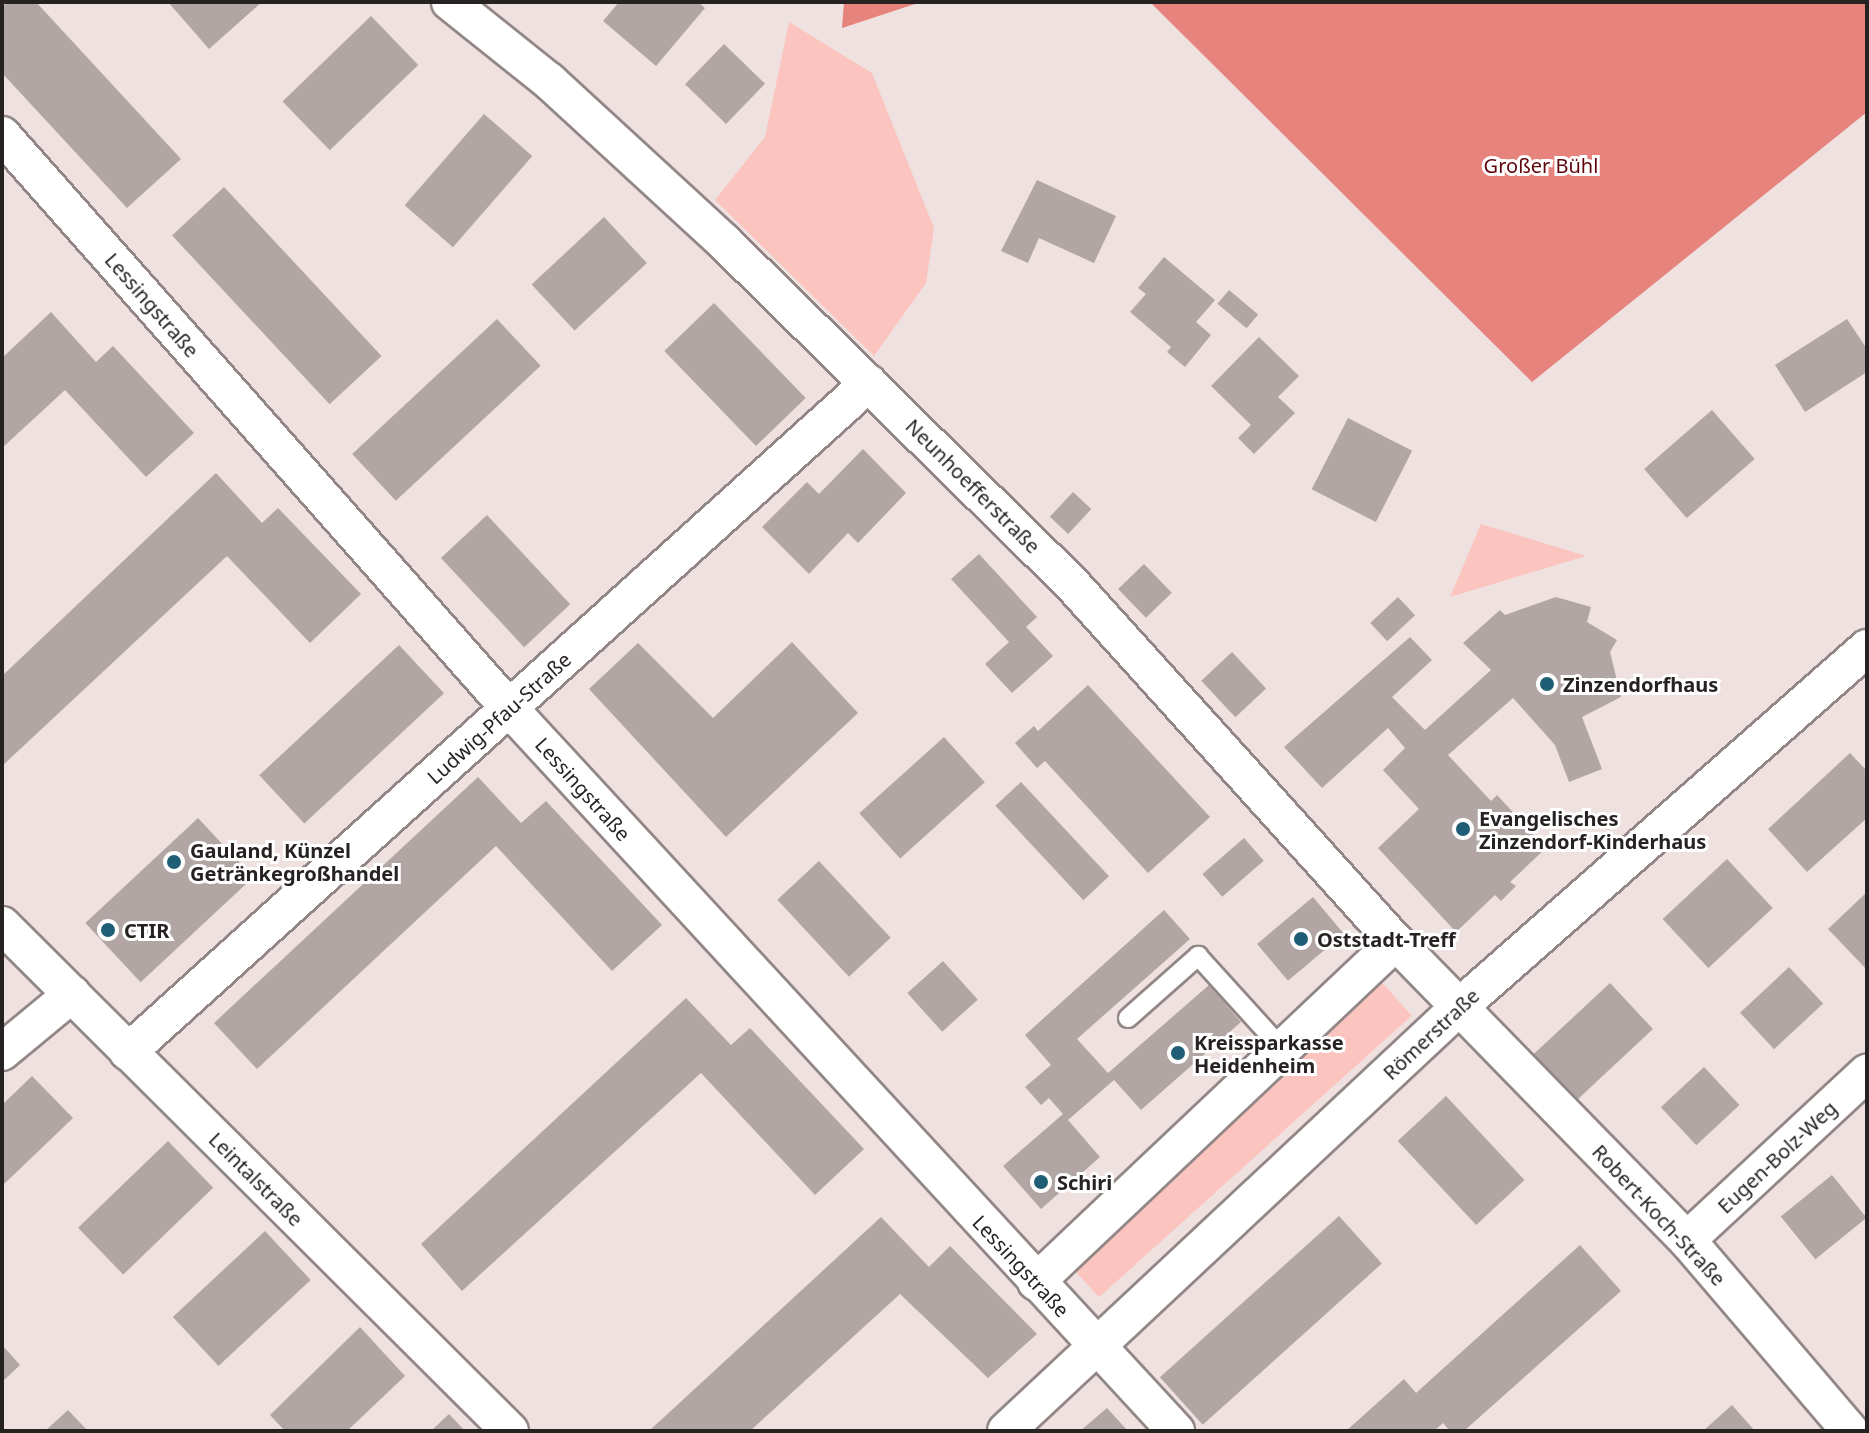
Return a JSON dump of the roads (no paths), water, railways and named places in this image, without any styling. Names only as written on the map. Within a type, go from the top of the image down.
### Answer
[{"type":"street","name":"Neunhoefferstraße","points":[[450,2],[549,81],[869,383],[1072,584],[1458,1008]]},
{"type":"street","name":"Lessingstraße","points":[[2,135],[509,708],[1095,1347],[1176,1431]]},
{"type":"street","name":"Ludwig-Pfau-Straße","points":[[128,1052],[869,383]]},
{"type":"street","name":"Römerstraße","points":[[1006,1431],[1458,1008],[1867,648]]},
{"type":"street","name":"Leintalstraße","points":[[2,925],[510,1431]]},
{"type":"street","points":[[1036,1282],[1396,942]]},
{"type":"street","points":[[2,1052],[72,994]]},
{"type":"street","name":"Robert-Koch-Straße","points":[[1458,1008],[1687,1240],[1850,1431]]},
{"type":"street","name":"Eugen-Bolz-Weg","points":[[1687,1240],[1867,1073]]},
{"type":"lane","points":[[1128,1018],[1198,956],[1284,1051]]},
{"type":"place","name":"Zinzendorfhaus","points":[[1547,684]]},
{"type":"place","name":"Evangelisches Zinzendorf-Kinderhaus","points":[[1463,829]]},
{"type":"place","name":"Gauland, Künzel Getränkegroßhandel","points":[[174,862]]},
{"type":"place","name":"CTIR","points":[[108,930]]},
{"type":"place","name":"Oststadt-Treff","points":[[1301,939]]},
{"type":"place","name":"Kreissparkasse Heidenheim","points":[[1178,1053]]},
{"type":"place","name":"Schiri","points":[[1041,1182]]},
{"type":"park label","name":"Großer Bühl","points":[[1541,165]]}]
